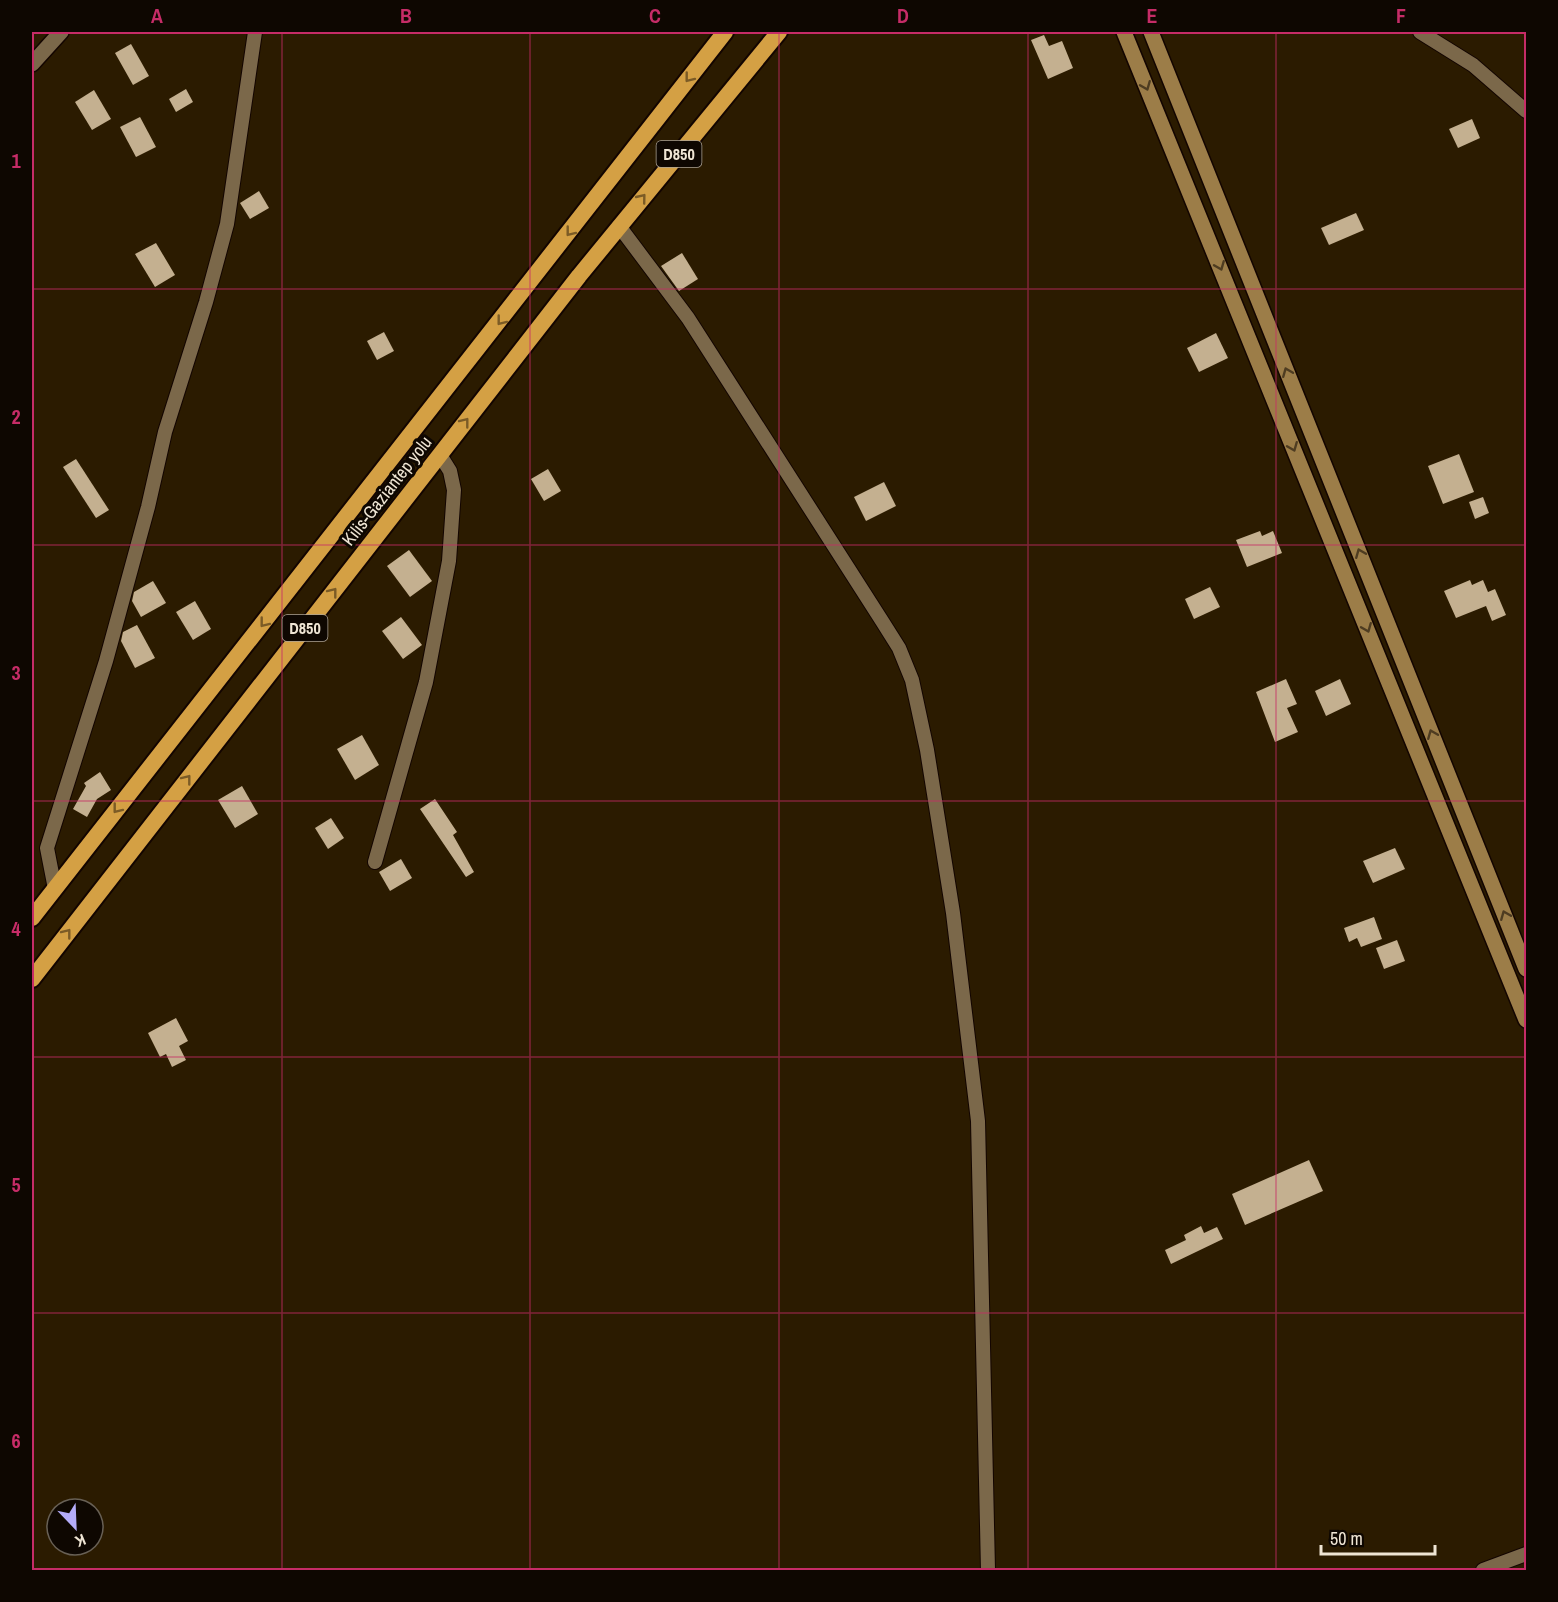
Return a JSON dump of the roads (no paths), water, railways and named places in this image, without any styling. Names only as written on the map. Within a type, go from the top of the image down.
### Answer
[{"type":"highway","name":"Kilis-Gaziantep yolu","points":[[32,918],[725,32]]},
{"type":"highway","name":"Kilis-Gaziantep yolu","points":[[32,979],[619,226],[779,32]]},
{"type":"main road","points":[[1124,32],[1527,1020]]},
{"type":"main road","points":[[1151,32],[1527,969]]},
{"type":"street","points":[[32,64],[61,32]]},
{"type":"street","points":[[55,889],[47,848],[106,661],[148,507],[165,432],[206,302],[227,224],[255,32]]},
{"type":"street","points":[[1420,32],[1473,64],[1527,111]]},
{"type":"street","points":[[619,226],[695,328],[899,648],[912,680],[927,750],[953,913],[978,1121],[988,1570]]},
{"type":"street","points":[[375,862],[426,682],[449,561],[454,490],[450,471],[440,455]]},
{"type":"street","points":[[1484,1570],[1527,1554]]}]
